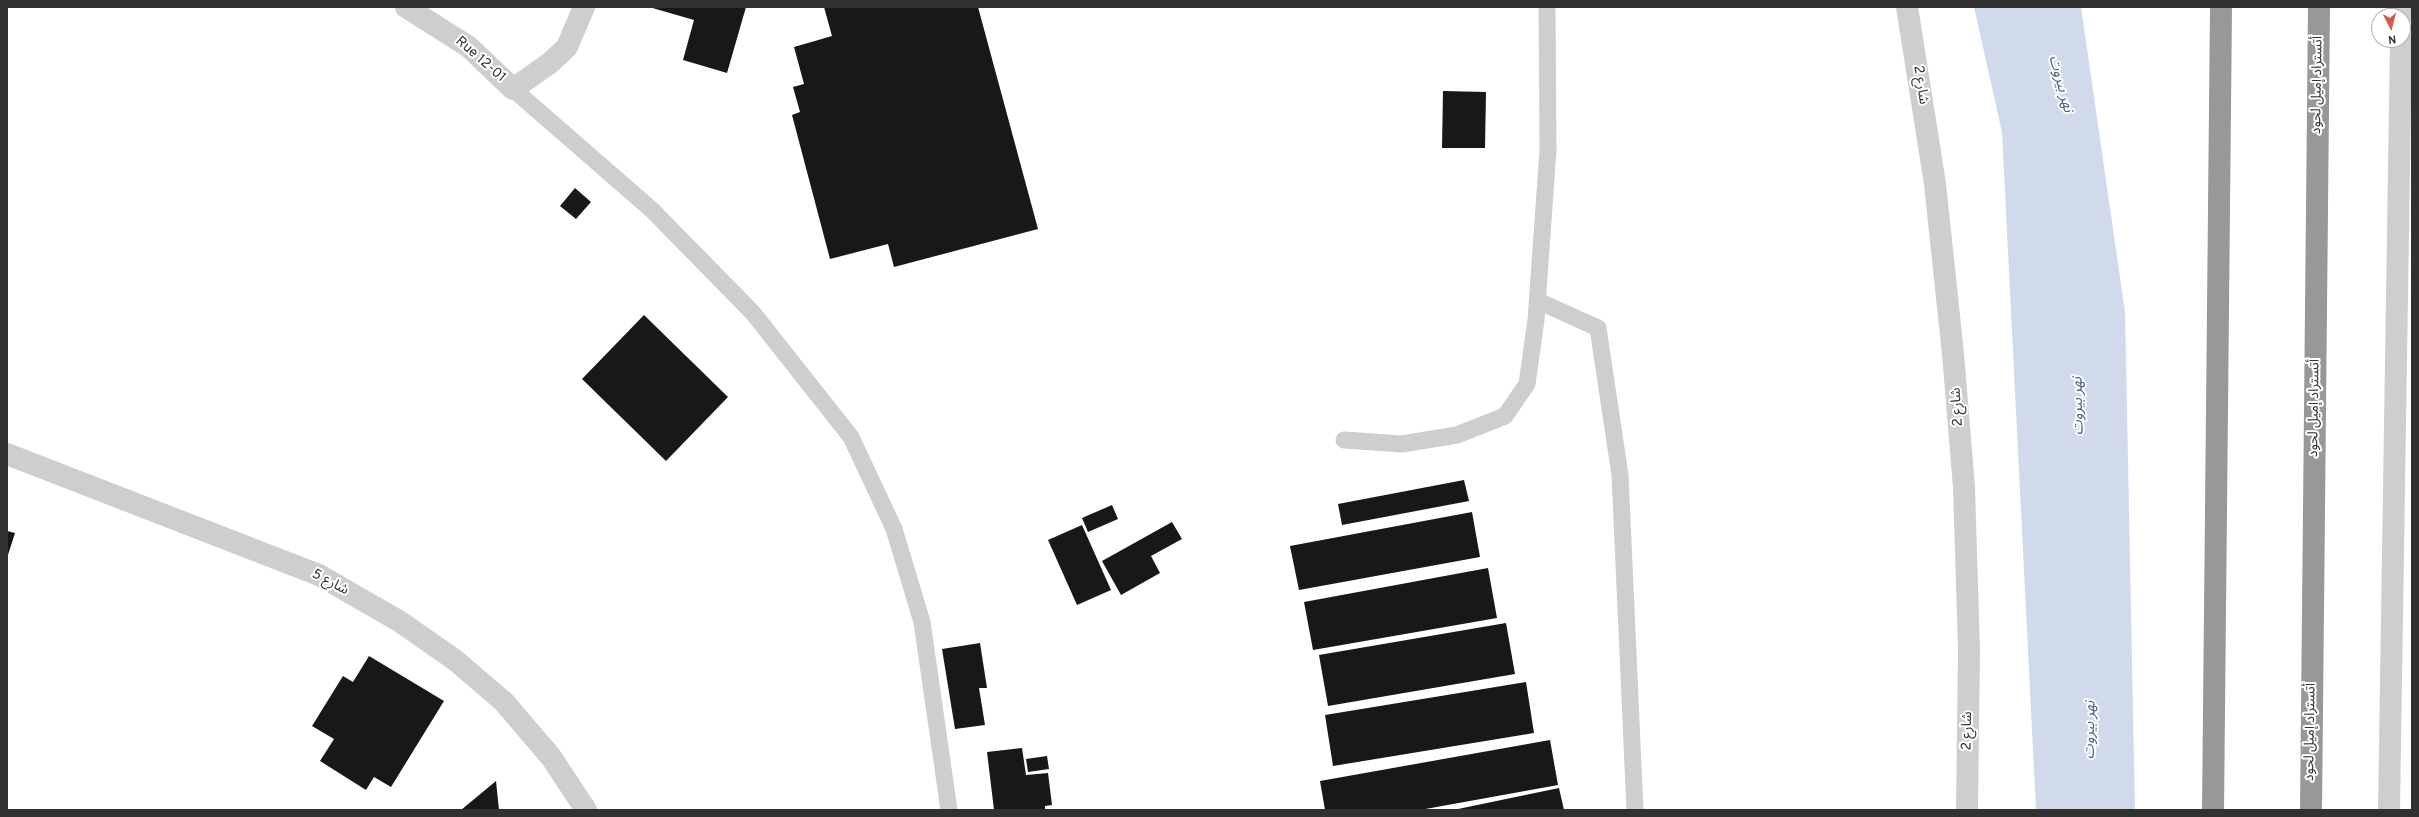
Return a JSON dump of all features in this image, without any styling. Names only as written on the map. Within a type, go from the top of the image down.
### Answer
[{"type":"highway","points":[[2213,810],[2221,7]]},
{"type":"highway","name":"أتستراد إميل لحود","points":[[2311,810],[2318,7]]},
{"type":"street","name":"Rue 12-01","points":[[406,7],[469,47],[512,89]]},
{"type":"street","points":[[512,89],[550,63],[567,47],[584,7]]},
{"type":"street","name":"شارع 2","points":[[1908,7],[1935,184],[1953,354],[1964,487],[1969,650],[1967,810]]},
{"type":"street","points":[[2389,810],[2401,48]]},
{"type":"street","name":"شارع 5","points":[[7,454],[319,575],[399,621],[455,660],[504,702],[551,757],[586,810]]},
{"type":"lane","points":[[1344,440],[1402,444],[1457,435],[1505,416],[1527,384],[1538,301],[1548,150],[1547,7]]},
{"type":"lane","points":[[512,89],[652,210],[747,307],[851,437],[894,529],[922,622],[949,810]]},
{"type":"lane","points":[[1538,301],[1598,328],[1620,475],[1635,810]]},
{"type":"water","name":"نهر بيروت","points":[[1974,7],[2081,7],[2125,312],[2135,810],[2036,810],[2002,132]]},
{"type":"building","points":[[649,7],[746,7],[727,73],[683,60],[694,20]]},
{"type":"building","points":[[824,7],[978,7],[1038,229],[894,267],[888,244],[830,259],[792,115],[800,112],[793,87],[804,84],[794,47],[832,36]]},
{"type":"building","points":[[1443,91],[1486,92],[1485,148],[1442,148]]},
{"type":"building","points":[[575,188],[591,202],[576,219],[560,206]]},
{"type":"building","points":[[644,315],[728,397],[666,461],[582,379]]},
{"type":"building","points":[[1464,480],[1469,501],[1342,525],[1338,504]]},
{"type":"building","points":[[1112,505],[1118,519],[1088,532],[1082,518]]},
{"type":"building","points":[[1472,512],[1480,557],[1299,590],[1290,546]]},
{"type":"building","points":[[1172,522],[1182,539],[1151,556],[1160,573],[1121,595],[1102,561]]},
{"type":"building","points":[[1082,525],[1111,590],[1077,605],[1048,540]]},
{"type":"building","points":[[7,531],[15,533],[7,558]]},
{"type":"building","points":[[1488,568],[1497,618],[1313,650],[1304,602]]},
{"type":"building","points":[[1506,623],[1515,674],[1328,706],[1319,655]]},
{"type":"building","points":[[980,643],[987,688],[979,688],[985,725],[955,729],[942,649]]},
{"type":"building","points":[[369,656],[444,701],[391,787],[374,777],[366,790],[320,761],[334,739],[312,726],[343,676],[353,682]]},
{"type":"building","points":[[1526,682],[1534,733],[1333,766],[1325,715]]},
{"type":"building","points":[[1550,740],[1558,785],[1420,810],[1325,810],[1320,781]]},
{"type":"building","points":[[1022,748],[1026,775],[1048,773],[1052,805],[1045,806],[1045,810],[994,810],[987,752]]},
{"type":"building","points":[[1047,756],[1049,769],[1028,772],[1026,759]]},
{"type":"building","points":[[496,781],[499,810],[461,810]]},
{"type":"building","points":[[1559,788],[1564,810],[1458,810],[1458,809]]}]
